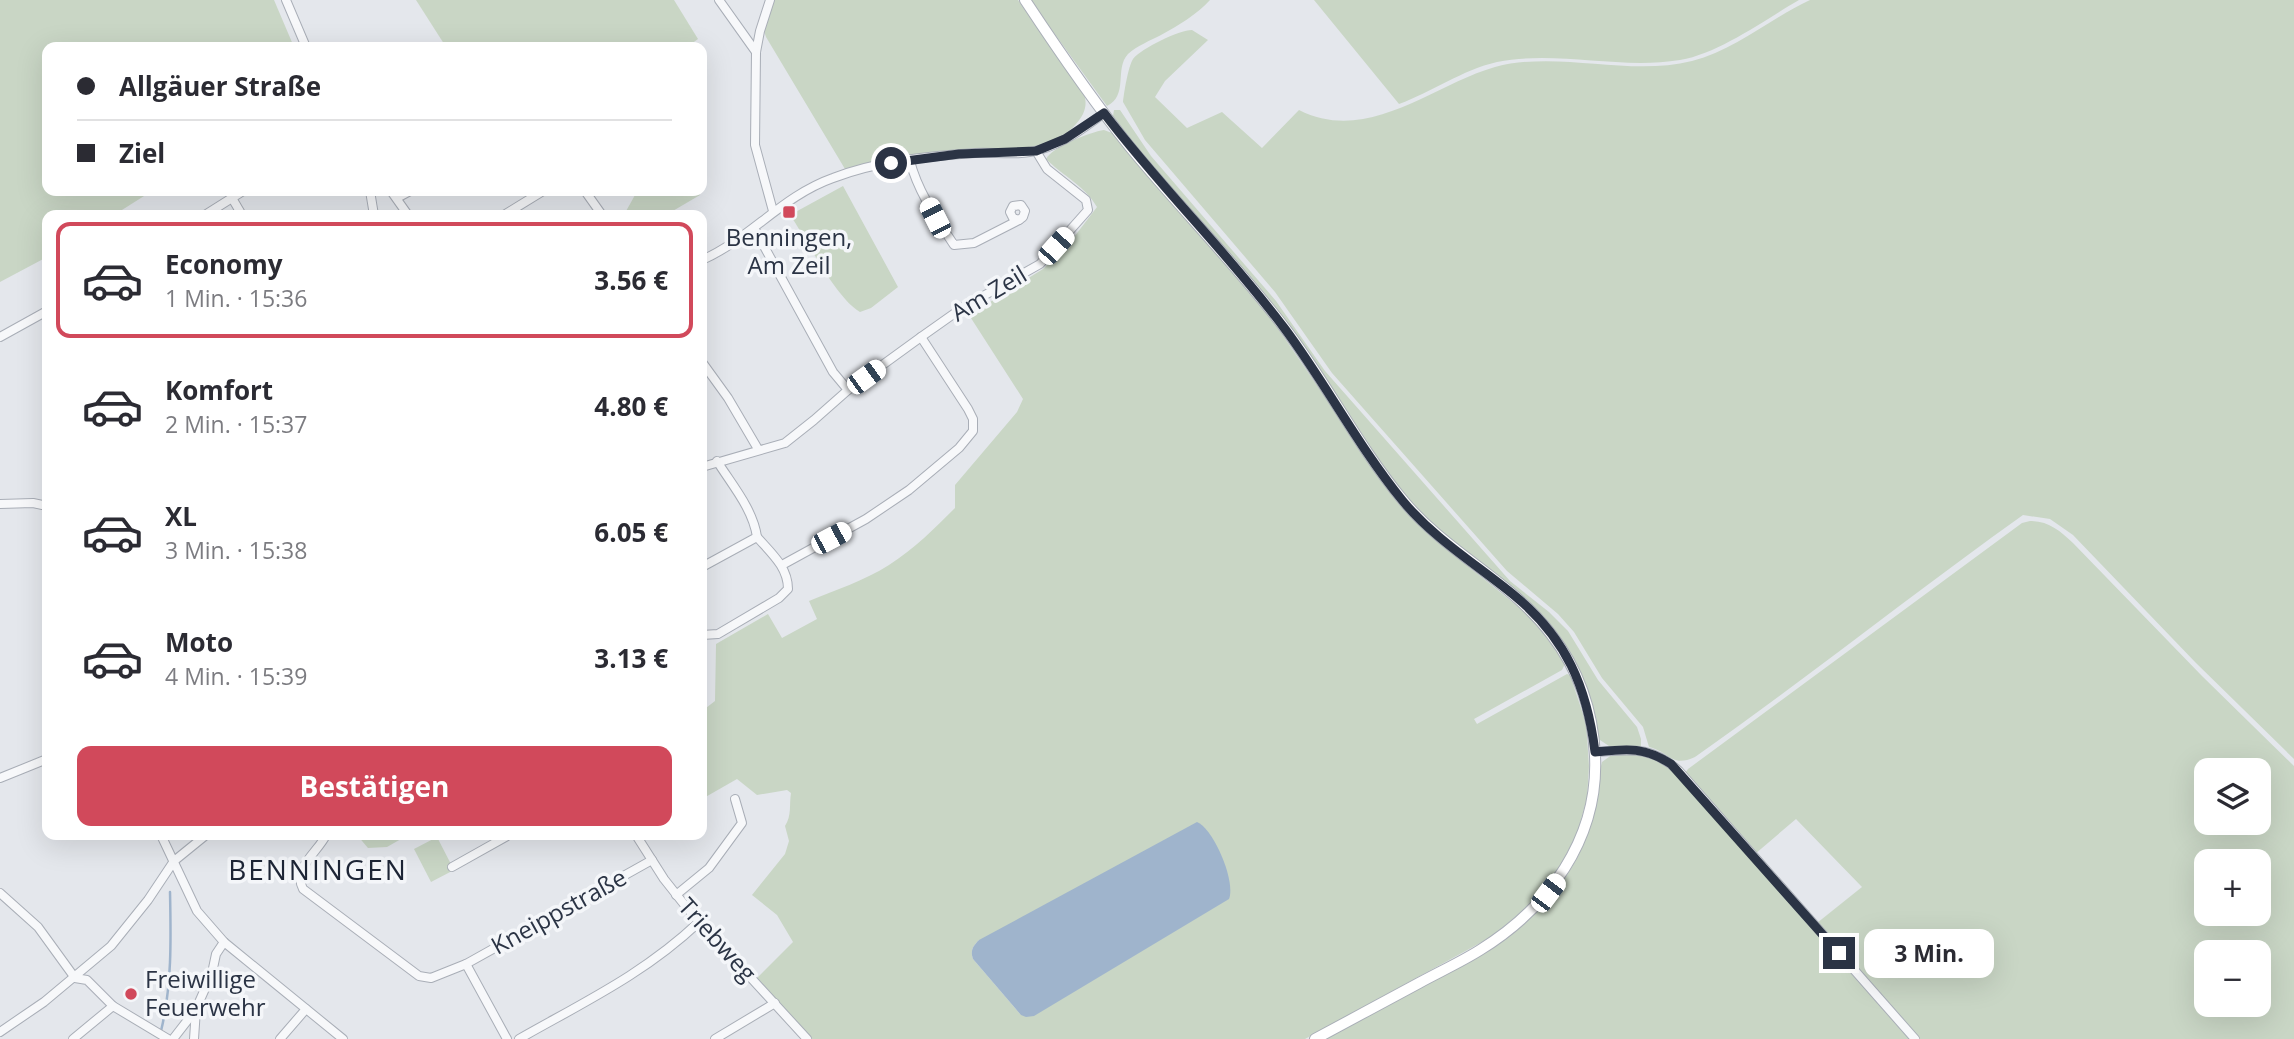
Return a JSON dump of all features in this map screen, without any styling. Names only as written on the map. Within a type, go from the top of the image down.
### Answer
[{"type":"street","points":[[286,0],[304,42]]},
{"type":"street","points":[[719,0],[756,52]]},
{"type":"street","points":[[770,0],[756,52],[755,145],[773,211]]},
{"type":"street","points":[[1025,0],[1104,113],[1285,329],[1403,501],[1434,534],[1516,597],[1549,631],[1580,682],[1587,703],[1595,752],[1593,794],[1586,825],[1576,850],[1561,875],[1532,911],[1480,950],[1315,1039]]},
{"type":"street","points":[[707,258],[754,228],[801,192],[833,177],[870,167],[959,154],[1036,151],[1065,139],[1104,113]]},
{"type":"street","name":"Am Zeil","points":[[707,465],[785,443],[848,390],[921,337],[962,309],[1040,264],[1088,210],[1086,200],[1047,169],[1036,151]]},
{"type":"street","points":[[910,161],[913,174],[935,218],[954,245],[974,243],[1019,220]]},
{"type":"street","points":[[213,210],[235,196]]},
{"type":"street","points":[[512,210],[535,196]]},
{"type":"street","points":[[232,198],[239,210]]},
{"type":"street","points":[[754,228],[779,279],[833,372],[848,390]]},
{"type":"street","points":[[0,337],[42,314]]},
{"type":"street","points":[[782,565],[866,520],[909,490],[959,448],[973,431],[973,419],[968,409],[921,337]]},
{"type":"street","points":[[707,369],[758,449]]},
{"type":"street","points":[[707,635],[718,635],[779,598],[788,589],[788,579],[782,565],[757,537],[755,523],[717,461]]},
{"type":"street","points":[[0,504],[42,505]]},
{"type":"street","points":[[707,564],[757,537]]},
{"type":"street","points":[[1595,752],[1643,750],[1655,753],[1679,771],[1915,1039]]},
{"type":"street","points":[[0,778],[42,761]]},
{"type":"street","points":[[676,895],[709,868],[742,823],[735,799]]},
{"type":"street","points":[[164,840],[197,911],[223,942],[343,1039]]},
{"type":"street","points":[[0,1032],[75,978],[111,946],[148,900],[174,861],[200,840]]},
{"type":"street","name":"Kneippstraße","points":[[323,840],[302,870],[300,883],[308,894],[419,976],[432,978],[466,964],[652,860]]},
{"type":"street","points":[[452,867],[500,840]]},
{"type":"street","name":"Triebweg","points":[[639,840],[676,895],[807,1039]]},
{"type":"street","points":[[0,893],[38,927],[75,978],[87,979],[113,1006],[165,1037],[185,1026],[196,1009],[223,942]]},
{"type":"street","points":[[519,1039],[633,976],[670,950],[699,922]]},
{"type":"street","points":[[466,964],[507,1039]]},
{"type":"street","points":[[715,1039],[775,1003]]},
{"type":"street","points":[[73,1039],[113,1006]]},
{"type":"street","points":[[194,1039],[196,1009]]},
{"type":"street","points":[[281,1039],[306,1009]]},
{"type":"green space","points":[[0,0],[274,0],[292,42],[42,42],[42,196],[144,196],[122,210],[42,210],[42,260],[0,282]]},
{"type":"green space","points":[[416,0],[674,0],[698,39],[694,42],[443,42]]},
{"type":"green space","points":[[774,0],[1018,0],[1084,94],[1084,110],[1079,121],[1064,134],[1036,146],[915,156],[845,169],[766,37],[764,31]]},
{"type":"green space","points":[[1030,0],[1210,0],[1187,19],[1128,54],[1122,67],[1118,95],[1107,106]]},
{"type":"green space","points":[[1314,0],[1799,0],[1726,43],[1680,60],[1634,63],[1542,58],[1497,62],[1472,70],[1399,104]]},
{"type":"green space","points":[[1810,0],[2294,0],[2294,759],[2196,663],[2073,535],[2050,519],[2023,515],[1695,757],[1675,760],[1649,747],[1643,727],[1602,678],[1574,632],[1558,614],[1507,571],[1332,373],[1275,292],[1145,140],[1123,102],[1133,59],[1161,40],[1192,30],[1208,40],[1165,81],[1155,97],[1187,128],[1222,112],[1262,148],[1299,110],[1325,119],[1350,121],[1375,117],[1495,67],[1544,61],[1643,66],[1692,61],[1738,42]]},
{"type":"green space","points":[[1114,110],[1120,110],[1151,156],[1276,301],[1325,371],[1510,581],[1568,631],[1598,680],[1637,727],[1641,746],[1609,746],[1600,740],[1572,656],[1412,505],[1380,463],[1313,360],[1127,135],[1113,116]]},
{"type":"green space","points":[[1104,130],[1120,141],[1270,317],[1398,503],[1428,534],[1526,613],[1551,642],[1565,664],[1562,670],[1474,719],[1477,724],[1567,674],[1570,675],[1586,723],[1589,766],[1587,798],[1577,834],[1554,877],[1531,904],[1491,937],[1305,1039],[812,1039],[757,978],[793,942],[777,915],[752,895],[785,854],[789,841],[785,826],[791,793],[787,790],[757,795],[737,779],[707,796],[707,707],[715,701],[716,644],[768,614],[782,638],[817,619],[809,601],[860,581],[889,565],[955,508],[955,485],[1017,412],[1023,399],[969,315],[1043,269],[1071,241],[1097,207],[1080,187],[1046,159],[1063,145]],"holes":[[[979,940],[1021,1015],[973,959],[973,948]]]},
{"type":"green space","points":[[843,186],[898,287],[871,308],[860,312],[832,282],[790,215]]},
{"type":"green space","points":[[634,196],[698,196],[674,210],[627,210]]},
{"type":"green space","points":[[2022,523],[2043,523],[2068,539],[2294,766],[2294,1039],[1920,1039],[1817,923],[1862,887],[1796,819],[1755,854],[1685,773]]},
{"type":"green space","points":[[1635,753],[1651,756],[1677,774],[1910,1039],[1324,1039],[1528,920],[1556,890],[1584,844],[1602,762],[1613,754]]},
{"type":"green space","points":[[361,840],[399,840],[387,847],[368,848]]},
{"type":"green space","points":[[431,840],[439,840],[454,870],[431,882],[414,849]]},
{"type":"water","points":[[1197,822],[1210,835],[1222,857],[1229,881],[1229,899],[1034,1016],[1021,1015],[973,959],[973,948],[979,940]]},
{"type":"waterway","points":[[161,1031],[169,980],[170,892]]},
{"type":"place","name":"Benningen, Am Zeil","points":[[789,212]]},
{"type":"place","name":"Freiwillige Feuerwehr","points":[[131,994]]},
{"type":"district","name":"BENNINGEN","points":[[318,870]]},
{"type":"route","points":[[891,163],[959,154],[1036,151],[1058,143],[1104,113],[1285,329],[1372,460],[1413,513],[1434,534],[1516,597],[1549,631],[1580,682],[1587,703],[1595,752],[1643,750],[1655,753],[1671,764],[1839,953]]}]
